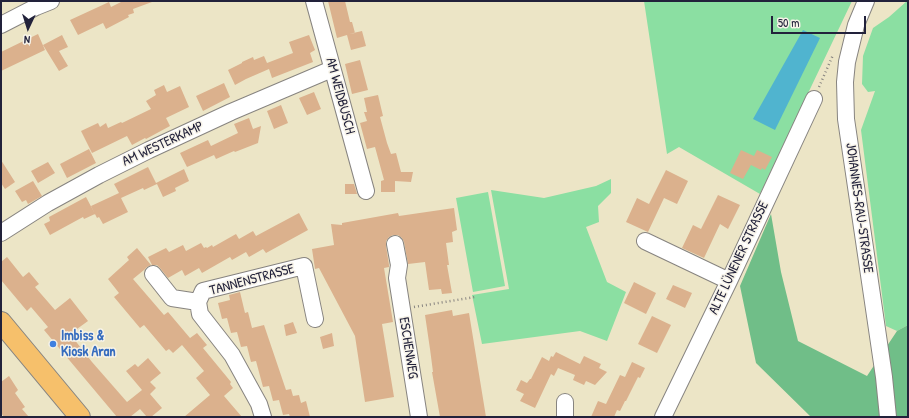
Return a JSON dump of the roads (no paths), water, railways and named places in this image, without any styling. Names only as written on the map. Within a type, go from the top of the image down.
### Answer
[{"type":"main road","points":[[4,331],[80,417]]},
{"type":"street","points":[[1,25],[51,1]]},
{"type":"street","name":"AM WEIDBUSCH","points":[[314,1],[366,191]]},
{"type":"street","name":"JOHANNES-RAU-STRASSE","points":[[866,1],[856,25],[847,62],[845,82],[846,119],[884,377],[888,417]]},
{"type":"street","name":"AM WESTERKAMP","points":[[1,233],[48,203],[143,153],[231,112],[332,69]]},
{"type":"street","name":"ALTE LÜNENER STRASSE","points":[[663,417],[729,281],[814,99]]},
{"type":"street","points":[[645,241],[729,281]]},
{"type":"street","name":"ESCHENWEG","points":[[395,244],[399,265],[397,278],[419,417]]},
{"type":"street","name":"TANNENSTRASSE","points":[[263,417],[259,404],[232,355],[200,314],[198,302],[203,291],[304,266],[315,319]]},
{"type":"street","name":"TANNENSTRASSE","points":[[153,274],[172,298],[198,302]]},
{"type":"water","points":[[803,30],[820,38],[775,130],[753,119]]},
{"type":"place","name":"Imbiss & Kiosk Aran","points":[[53,344]]}]
